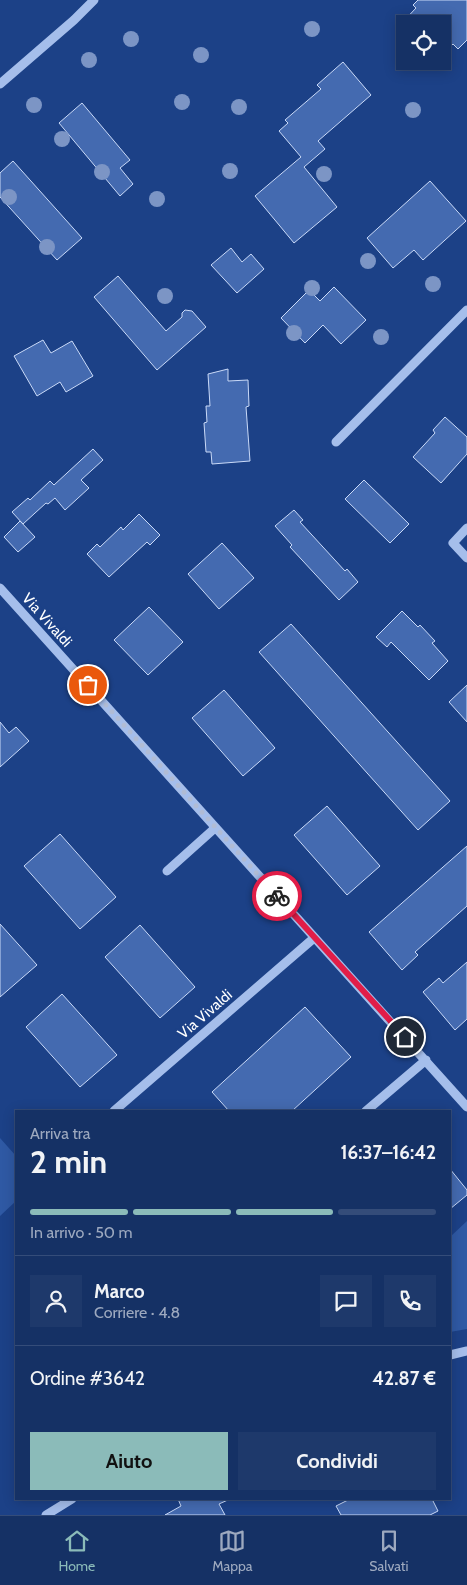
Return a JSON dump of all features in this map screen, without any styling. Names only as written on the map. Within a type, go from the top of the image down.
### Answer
[{"type":"street","points":[[0,84],[74,20],[94,0]]},
{"type":"street","points":[[336,442],[467,310]]},
{"type":"street","points":[[467,528],[453,543],[467,558]]},
{"type":"street","name":"Via Vivaldi","points":[[0,588],[314,938],[426,1060],[464,1096],[467,1107]]},
{"type":"street","points":[[166,871],[215,828]]},
{"type":"street","name":"Via Vivaldi","points":[[115,1110],[314,938]]},
{"type":"street","points":[[367,1110],[426,1060]]},
{"type":"street","points":[[451,1354],[467,1351]]},
{"type":"street","points":[[46,1515],[70,1500]]},
{"type":"shaded area","points":[[0,1138],[15,1155],[15,1202],[0,1216]]},
{"type":"shaded area","points":[[467,1221],[467,1329],[451,1332],[451,1236]]},
{"type":"building","points":[[418,0],[467,0],[467,40],[458,49],[453,44],[451,46],[451,15],[409,15],[416,8],[413,5]]},
{"type":"building","points":[[343,62],[371,95],[318,141],[325,149],[304,167],[337,207],[294,243],[255,196],[301,157],[279,131],[288,123],[285,120],[321,89],[317,85]]},
{"type":"building","points":[[82,103],[130,160],[120,168],[133,184],[120,196],[59,123]]},
{"type":"building","points":[[13,161],[82,238],[57,260],[0,197],[0,173]]},
{"type":"building","points":[[430,181],[466,221],[423,260],[414,250],[393,268],[367,238]]},
{"type":"building","points":[[231,248],[242,262],[251,254],[264,269],[237,293],[211,265]]},
{"type":"building","points":[[118,276],[166,331],[182,317],[182,313],[185,310],[192,311],[206,327],[157,370],[94,297]]},
{"type":"building","points":[[334,287],[366,320],[341,344],[323,325],[305,343],[281,318],[309,290],[320,301]]},
{"type":"building","points":[[43,340],[51,353],[72,341],[93,376],[66,392],[60,382],[37,396],[14,356]]},
{"type":"building","points":[[228,369],[228,381],[248,380],[249,406],[246,407],[250,461],[212,464],[211,452],[206,452],[204,423],[207,422],[206,406],[210,406],[208,374]]},
{"type":"building","points":[[445,417],[467,437],[467,454],[441,483],[413,457],[435,433],[433,430]]},
{"type":"building","points":[[93,449],[103,460],[81,480],[89,488],[65,510],[55,498],[48,504],[46,503],[23,524],[12,512],[28,498],[30,500],[50,481],[54,485]]},
{"type":"building","points":[[364,480],[409,524],[390,543],[345,499]]},
{"type":"building","points":[[294,510],[303,520],[300,522],[345,571],[347,569],[358,582],[339,600],[290,547],[292,545],[275,526]]},
{"type":"building","points":[[139,514],[160,535],[150,545],[147,542],[109,577],[87,554],[97,544],[100,547],[121,527],[123,530]]},
{"type":"building","points":[[20,521],[35,537],[18,552],[4,537]]},
{"type":"building","points":[[222,543],[254,578],[219,609],[188,574]]},
{"type":"building","points":[[149,607],[183,642],[148,675],[114,640]]},
{"type":"building","points":[[402,611],[418,627],[420,625],[435,641],[432,643],[448,661],[429,680],[391,642],[387,647],[376,637]]},
{"type":"building","points":[[291,624],[450,801],[418,830],[259,652]]},
{"type":"building","points":[[467,685],[467,722],[449,702]]},
{"type":"building","points":[[224,690],[275,748],[243,776],[192,718]]},
{"type":"building","points":[[0,722],[9,733],[16,727],[29,741],[0,767]]},
{"type":"building","points":[[327,806],[380,866],[347,895],[294,835]]},
{"type":"building","points":[[60,834],[116,897],[80,929],[24,866]]},
{"type":"building","points":[[467,846],[467,906],[415,952],[418,955],[402,970],[369,932]]},
{"type":"building","points":[[0,924],[37,965],[0,997]]},
{"type":"building","points":[[140,925],[195,987],[160,1018],[105,957]]},
{"type":"building","points":[[467,962],[467,1019],[455,1030],[423,992],[439,978],[443,983]]},
{"type":"building","points":[[62,994],[117,1055],[80,1087],[26,1027]]},
{"type":"building","points":[[305,1007],[351,1057],[293,1110],[228,1110],[212,1092]]},
{"type":"building","points":[[451,1170],[467,1190],[467,1195],[451,1208]]},
{"type":"building","points":[[178,1500],[228,1500],[219,1504],[225,1515],[165,1515],[181,1506]]},
{"type":"building","points":[[348,1500],[432,1500],[438,1511],[430,1515],[341,1515],[336,1506]]},
{"type":"way so far","points":[[88,685],[277,896]]},
{"type":"route","points":[[277,896],[405,1037]]}]
